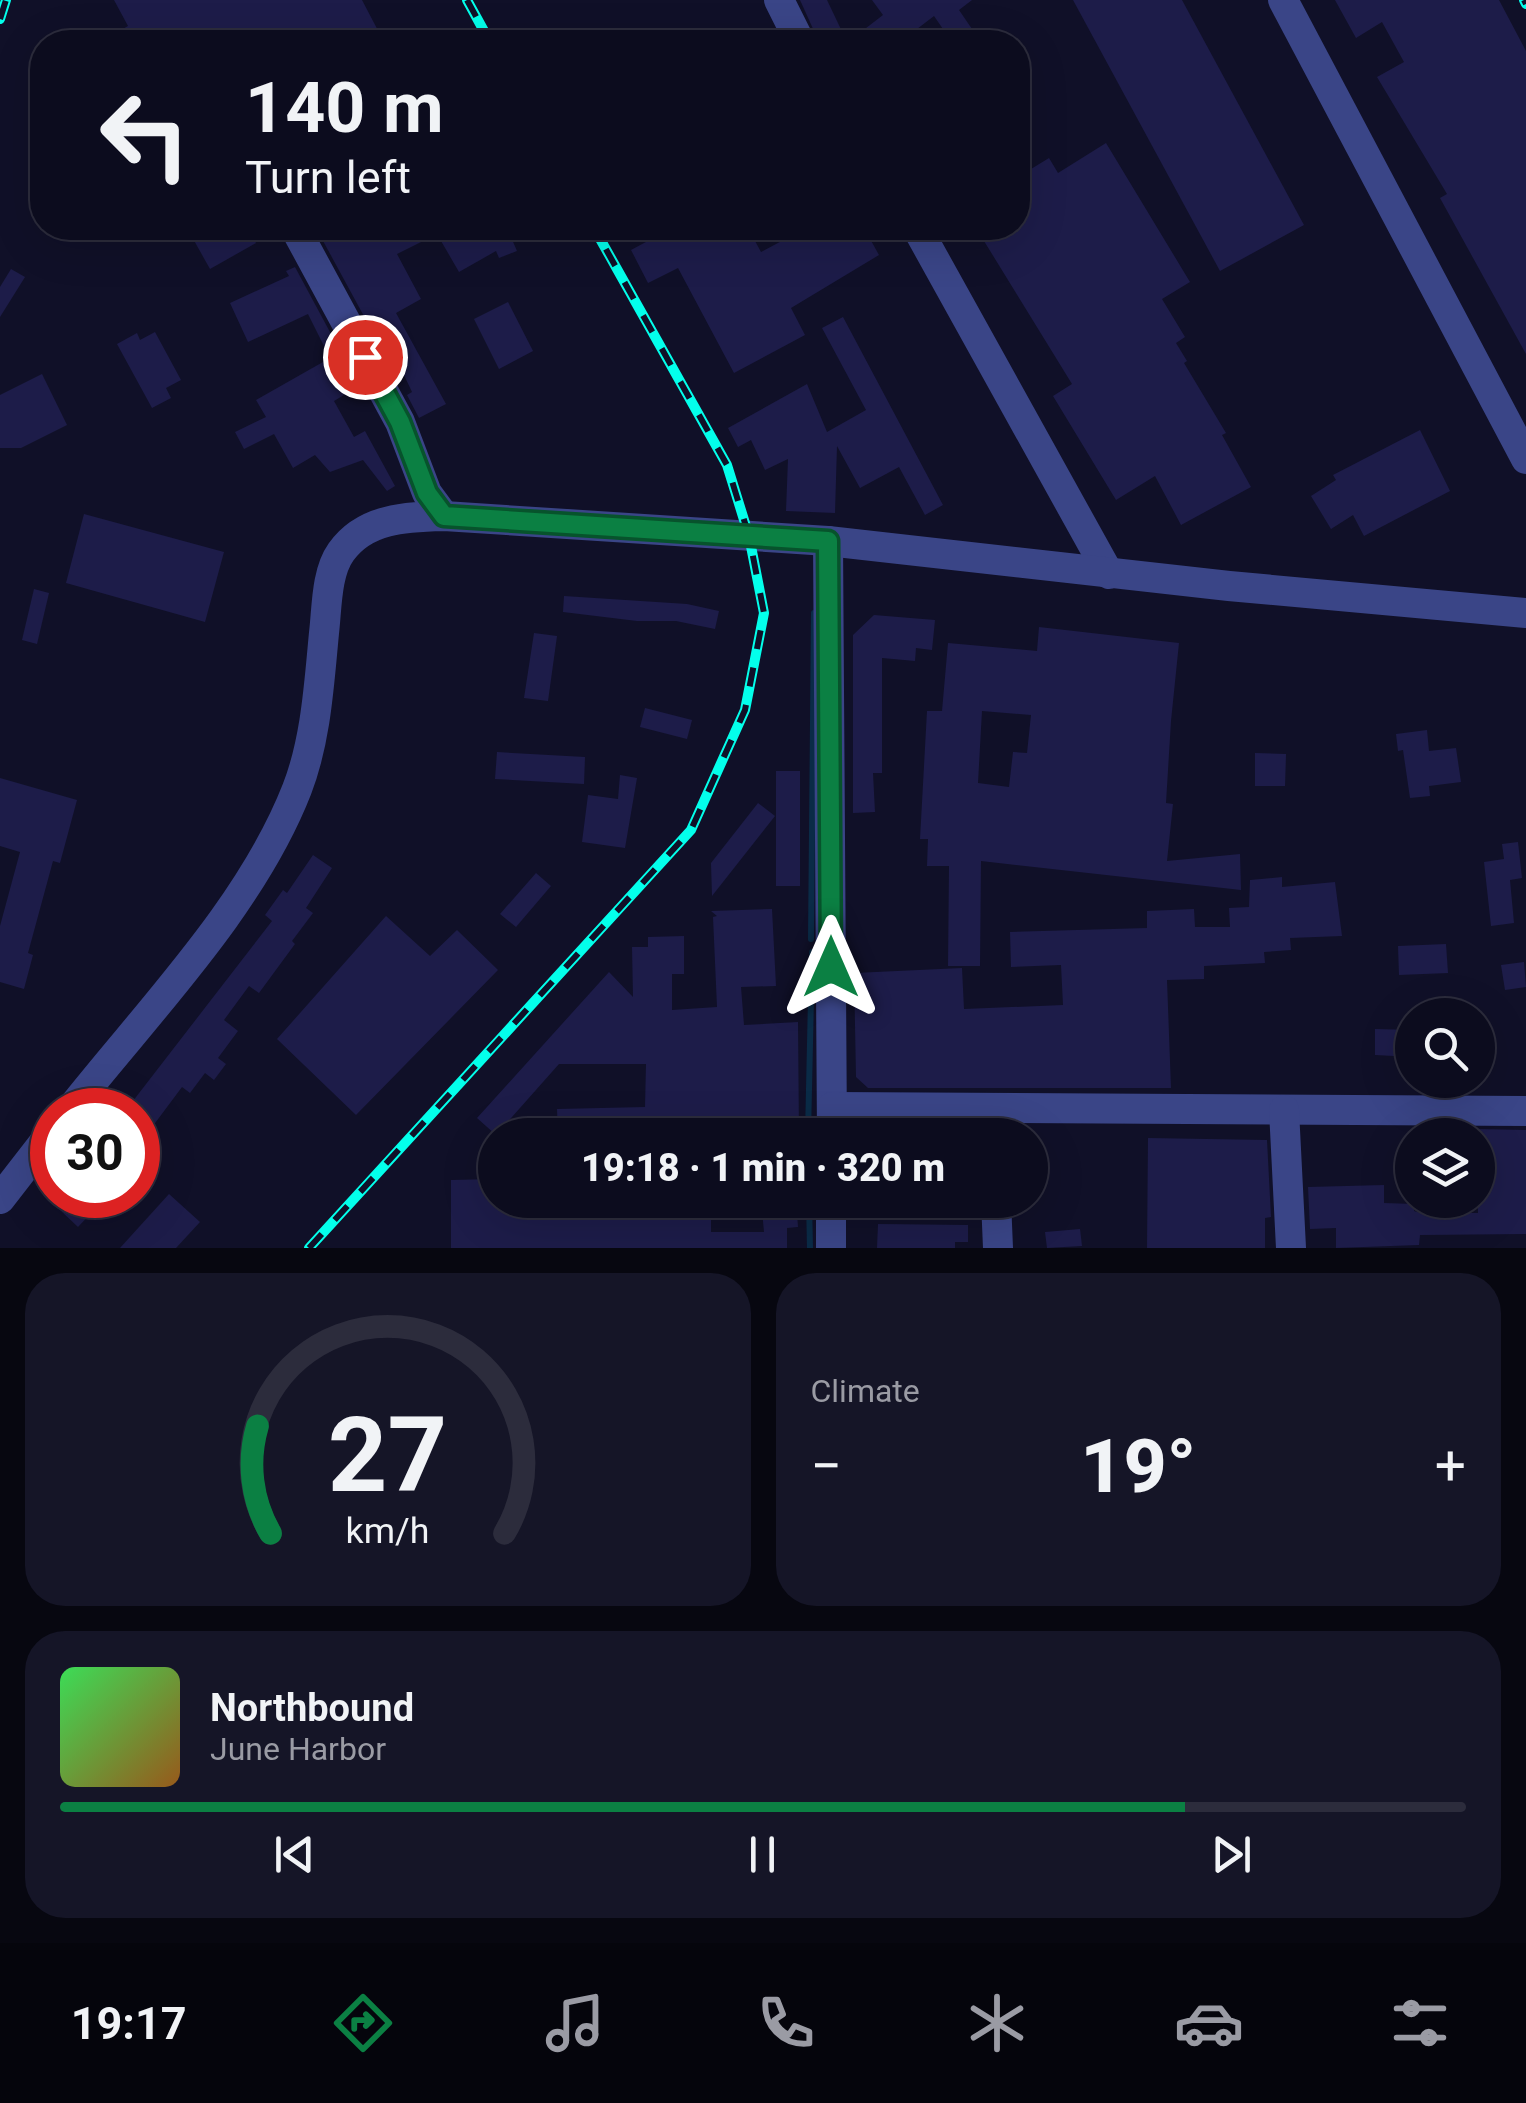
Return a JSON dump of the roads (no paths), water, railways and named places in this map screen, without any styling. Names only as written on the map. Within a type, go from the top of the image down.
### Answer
[{"type":"street","points":[[778,0],[794,30]]},
{"type":"street","points":[[1283,0],[1526,460]]},
{"type":"street","points":[[301,240],[400,422],[427,493],[444,516]]},
{"type":"street","points":[[924,240],[1109,574]]},
{"type":"street","points":[[87,1088],[244,890],[274,842],[298,786],[314,724],[330,586],[338,555],[354,537],[377,524],[404,517],[444,516],[828,541],[1109,574],[1526,613]]},
{"type":"street","points":[[828,541],[832,1118]]},
{"type":"street","points":[[1048,1120],[1284,1110],[1526,1111]]},
{"type":"street","points":[[1284,1110],[1292,1248]]},
{"type":"street","points":[[0,1199],[30,1160]]},
{"type":"street","points":[[831,1218],[831,1248]]},
{"type":"street","points":[[997,1218],[998,1248]]},
{"type":"waterway","points":[[811,939],[814,613]]},
{"type":"waterway","points":[[808,1118],[812,952]]},
{"type":"waterway","points":[[809,1218],[810,1248]]},
{"type":"railway","points":[[0,19],[6,0]]},
{"type":"railway","points":[[467,0],[483,30]]},
{"type":"railway","points":[[1524,0],[1526,4]]},
{"type":"railway","points":[[309,1248],[691,830],[745,710],[764,613],[749,536],[727,465],[601,240]]}]
